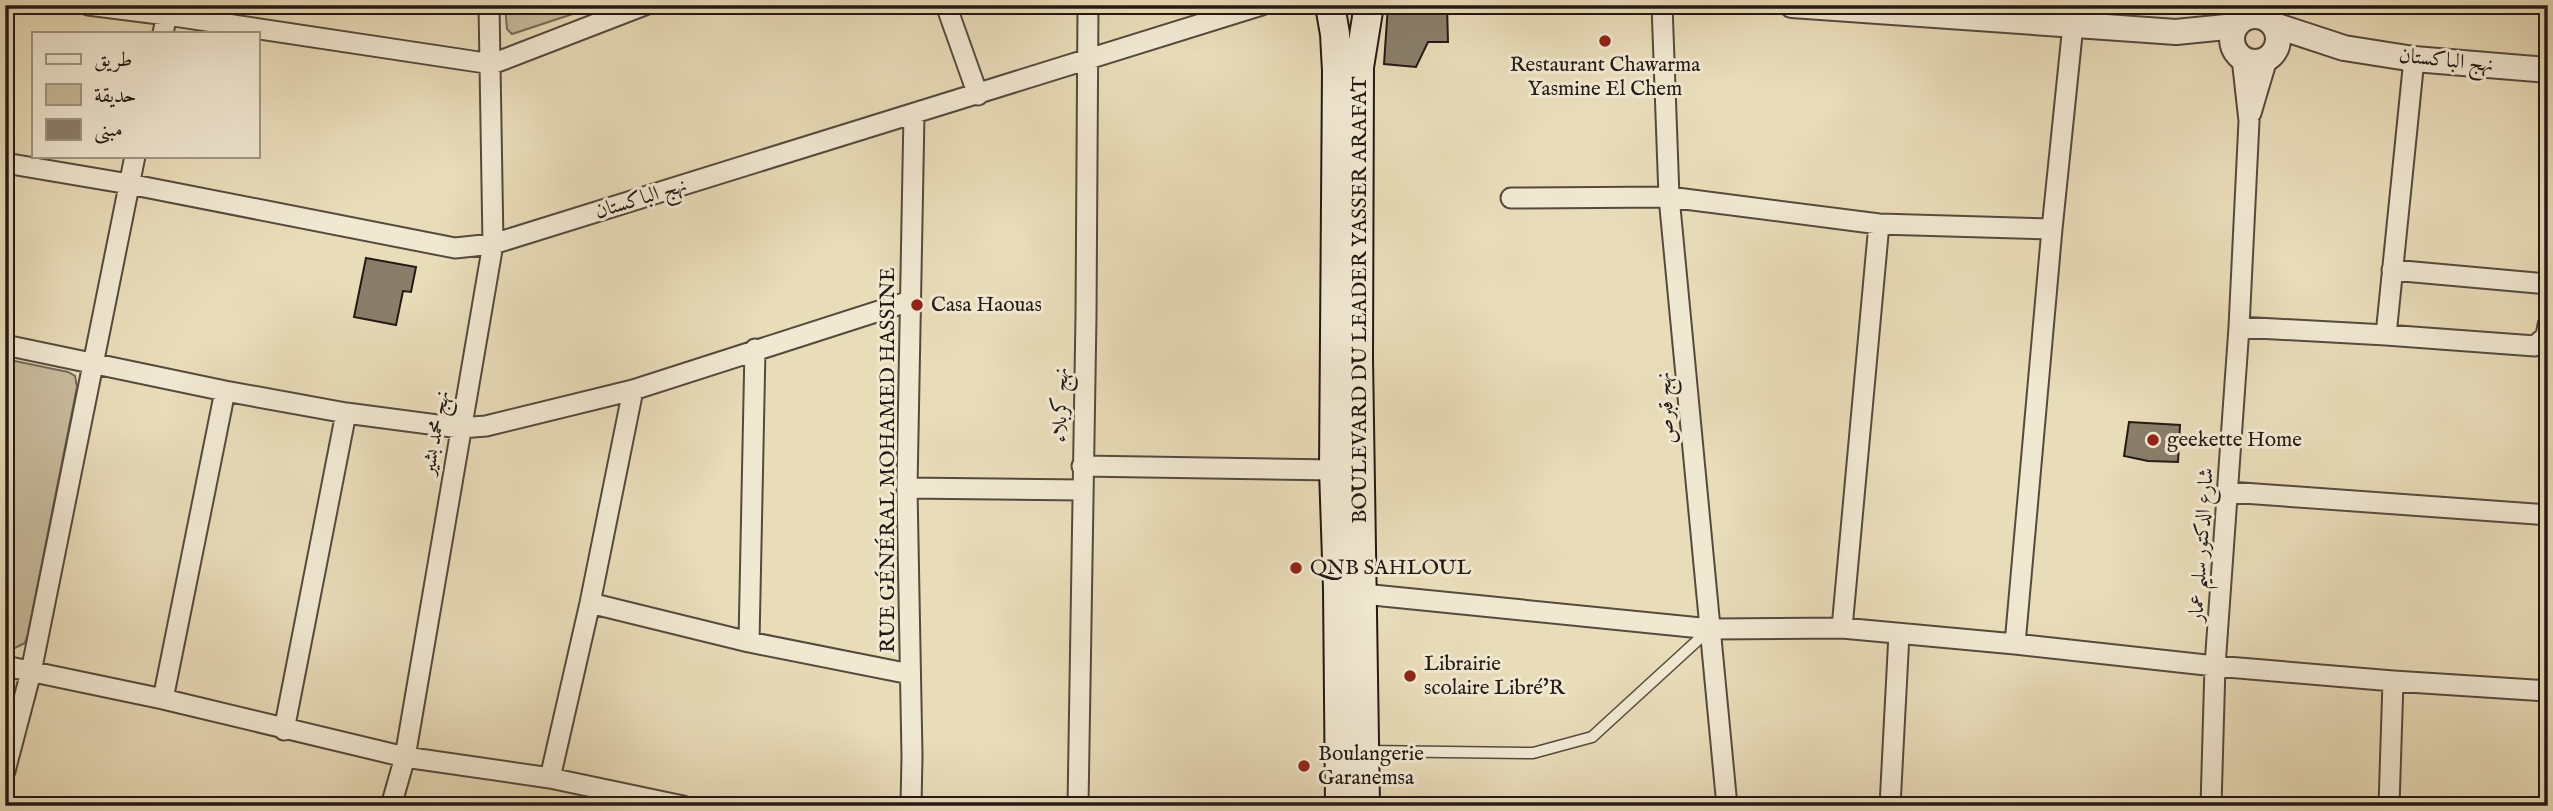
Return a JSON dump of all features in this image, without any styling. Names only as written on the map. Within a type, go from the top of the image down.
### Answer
[{"type":"main road","name":"BOULEVARD DU LEADER YASSER ARAFAT","points":[[1330,5],[1337,71],[1334,470],[1340,806]]},
{"type":"main road","name":"BOULEVARD DU LEADER YASSER ARAFAT","points":[[1365,806],[1358,358],[1359,67],[1369,5]]},
{"type":"street","points":[[88,5],[492,64],[645,5]]},
{"type":"street","name":"نهج محمد بشير","points":[[391,806],[405,757],[494,244],[489,5]]},
{"type":"street","points":[[946,5],[978,95]]},
{"type":"street","name":"نهج كربلاء","points":[[1078,806],[1088,5]]},
{"type":"street","name":"نهج الباكستان","points":[[5,163],[129,184],[455,248],[494,244],[1262,5]]},
{"type":"street","name":"نهج قبرص","points":[[1662,5],[1669,197],[1727,806]]},
{"type":"street","points":[[1793,5],[2176,32],[2241,18],[2272,18],[2278,35],[2278,45],[2270,57],[2249,121]]},
{"type":"street","points":[[2241,18],[2233,35],[2239,55],[2249,121]]},
{"type":"street","name":"نهج الباكستان","points":[[2272,18],[2344,48],[2414,59],[2548,70]]},
{"type":"street","points":[[2015,644],[2073,25]]},
{"type":"street","points":[[2176,32],[2259,62],[2270,57]]},
{"type":"street","name":"نهج الباكستان","points":[[2270,57],[2344,48]]},
{"type":"street","points":[[2386,335],[2414,59]]},
{"type":"street","name":"RUE GÉNÉRAL MOHAMED HASSINE","points":[[911,806],[907,488],[914,114]]},
{"type":"street","name":"شارع الدكتور سليم عمار","points":[[2211,806],[2215,666],[2229,492],[2249,121]]},
{"type":"street","points":[[5,771],[31,672],[135,158]]},
{"type":"street","points":[[1511,198],[1669,197],[1879,223],[2052,229]]},
{"type":"street","points":[[1842,628],[1879,223]]},
{"type":"street","points":[[2392,270],[2548,284]]},
{"type":"street","points":[[5,345],[225,391],[346,413],[460,428],[486,426],[633,390],[910,301]]},
{"type":"street","points":[[2239,327],[2535,346],[2546,336],[2548,325]]},
{"type":"street","points":[[749,642],[755,349]]},
{"type":"street","points":[[550,778],[590,603],[633,390]]},
{"type":"street","points":[[163,699],[225,391]]},
{"type":"street","points":[[284,730],[346,413]]},
{"type":"street","points":[[1082,466],[1334,470]]},
{"type":"street","points":[[907,488],[1082,490]]},
{"type":"street","points":[[2229,492],[2548,515]]},
{"type":"street","points":[[1363,594],[1711,629],[1842,628],[2215,666],[2548,691]]},
{"type":"street","points":[[590,603],[749,642],[911,674]]},
{"type":"street","points":[[1890,806],[1899,635]]},
{"type":"street","points":[[5,666],[163,699],[405,757],[550,778],[683,806]]},
{"type":"street","points":[[2389,806],[2393,681]]},
{"type":"lane","points":[[1364,751],[1533,753],[1591,737],[1711,629]]},
{"type":"green space","points":[[505,5],[600,5],[512,34],[507,29]]},
{"type":"green space","points":[[5,359],[68,372],[75,376],[77,387],[28,633],[25,643],[9,651],[5,650]]},
{"type":"building","points":[[1388,5],[1447,7],[1448,42],[1428,42],[1416,67],[1384,64]]},
{"type":"building","points":[[366,258],[416,267],[411,292],[403,291],[396,325],[354,317]]},
{"type":"building","name":"geekette Home","points":[[2129,422],[2180,425],[2178,462],[2148,461],[2124,456]]},
{"type":"place","name":"Restaurant Chawarma Yasmine El Chem","points":[[1605,41]]},
{"type":"place","name":"Casa Haouas","points":[[917,305]]},
{"type":"place","name":"geekette Home","points":[[2153,440]]},
{"type":"place","name":"QNB SAHLOUL","points":[[1296,568]]},
{"type":"place","name":"Librairie scolaire Libré'R","points":[[1410,676]]},
{"type":"place","name":"Boulangerie Garanemsa","points":[[1304,766]]}]
